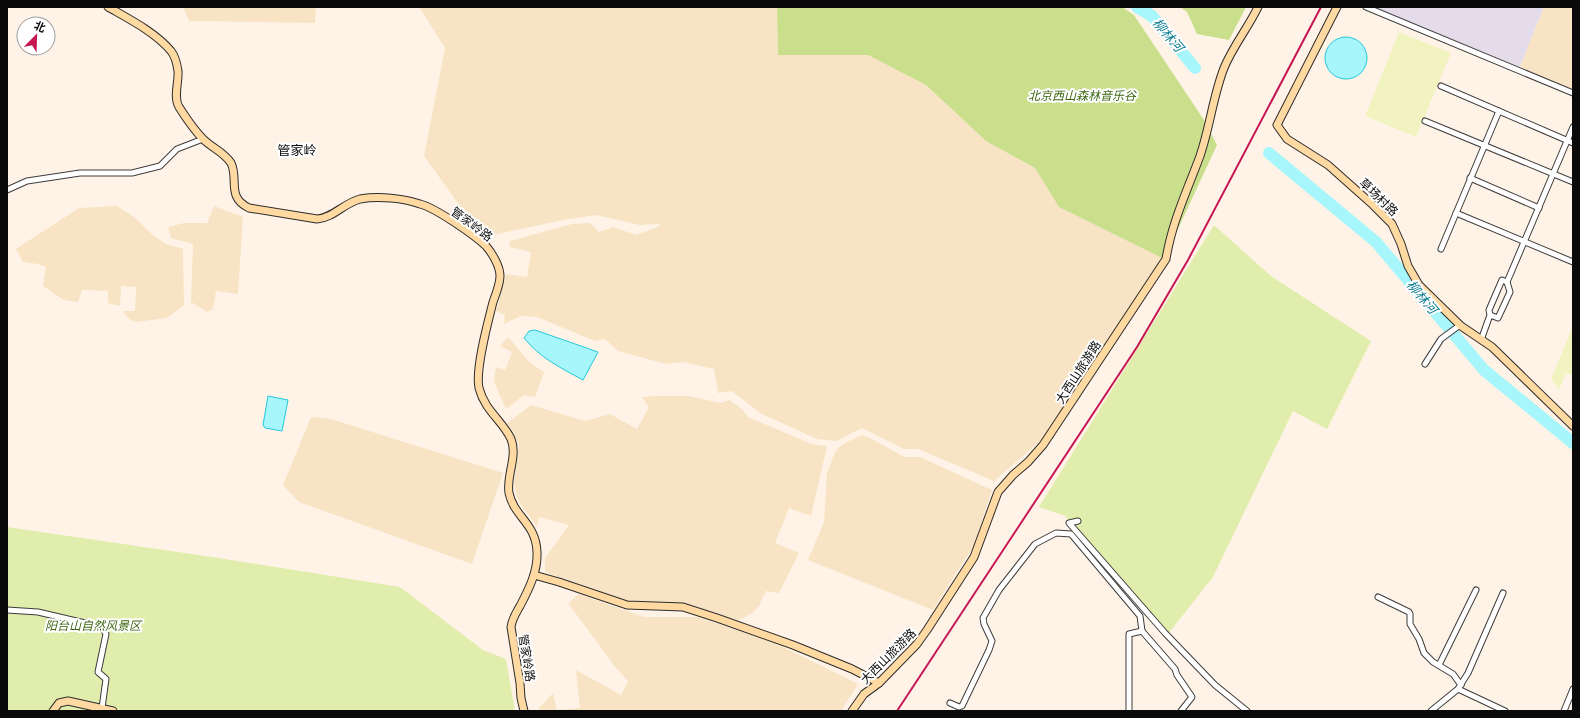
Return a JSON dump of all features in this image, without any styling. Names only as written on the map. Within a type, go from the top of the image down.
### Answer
[{"type":"street","name":"管家岭路","points":[[108,7],[149,32],[172,52],[178,73],[176,92],[178,105],[203,139],[226,157],[232,164],[234,188],[237,198],[244,206],[317,219],[324,218],[349,203],[361,199],[380,198],[405,200],[434,209],[476,238],[486,247],[498,267],[500,276],[488,323],[478,379],[482,398],[489,411],[511,440],[512,449],[509,492],[514,508],[526,520],[534,533],[538,552],[534,575],[512,620],[511,628],[524,711]]},
{"type":"street","name":"大西山旅游路","points":[[852,711],[864,694],[879,683],[917,644],[927,630],[974,557],[998,492],[1043,445],[1166,259],[1172,230],[1203,147],[1224,68],[1232,51],[1258,7]]},
{"type":"street","name":"草场村路","points":[[1337,7],[1277,124],[1287,139],[1328,165],[1374,205],[1392,224],[1402,244],[1408,266],[1419,285],[1458,326],[1492,347],[1573,426]]},
{"type":"street","points":[[1366,7],[1573,93]]},
{"type":"street","points":[[1441,86],[1573,143]]},
{"type":"street","points":[[1441,249],[1499,111]]},
{"type":"street","points":[[1425,121],[1573,182]]},
{"type":"street","points":[[1490,315],[1498,318],[1510,292],[1507,282],[1573,127]]},
{"type":"street","points":[[7,190],[27,181],[80,173],[132,173],[160,166],[177,149],[203,139]]},
{"type":"street","points":[[1470,178],[1539,208]]},
{"type":"street","points":[[1456,213],[1573,262]]},
{"type":"street","points":[[1481,340],[1490,315],[1489,310],[1502,280],[1507,282]]},
{"type":"street","points":[[1425,364],[1441,338],[1458,326]]},
{"type":"street","points":[[1078,521],[1069,523],[1165,633],[1215,685],[1248,711]]},
{"type":"street","points":[[950,703],[959,707],[962,706],[989,650],[992,641],[984,624],[983,618],[998,590],[1035,544],[1056,533],[1071,534],[1140,616],[1142,631],[1175,669],[1177,675],[1192,697],[1181,711]]},
{"type":"street","points":[[534,575],[626,605],[683,607],[717,618],[852,669],[879,683]]},
{"type":"street","points":[[1440,665],[1476,590]]},
{"type":"street","points":[[1431,711],[1460,687],[1503,593]]},
{"type":"street","points":[[1378,598],[1409,612],[1410,624],[1419,639],[1424,653],[1456,676],[1460,687],[1505,711]]},
{"type":"street","points":[[7,610],[38,612],[102,628],[106,634],[98,672],[106,679],[102,708]]},
{"type":"street","points":[[1129,711],[1129,634],[1142,631]]},
{"type":"street","points":[[1564,711],[1573,689]]},
{"type":"street","points":[[53,711],[59,703],[68,701],[113,711]]},
{"type":"shaded area","points":[[183,7],[316,7],[315,23],[189,21]]},
{"type":"shaded area","points":[[419,7],[777,7],[778,55],[868,55],[926,85],[986,141],[1035,168],[1059,207],[1164,259],[1044,438],[994,481],[918,449],[904,449],[862,428],[836,441],[817,439],[760,413],[732,391],[718,393],[714,369],[683,362],[666,364],[618,351],[605,339],[595,341],[537,317],[521,316],[504,324],[505,315],[496,311],[506,274],[527,277],[531,252],[509,247],[510,241],[572,224],[590,223],[599,232],[613,227],[636,235],[658,227],[661,224],[640,225],[596,215],[563,220],[493,235],[465,213],[424,156],[445,48]]},
{"type":"shaded area","points":[[1374,7],[1544,7],[1520,67]]},
{"type":"shaded area","points":[[1544,7],[1573,7],[1573,90],[1520,67]]},
{"type":"shaded area","points":[[117,206],[134,217],[153,235],[166,244],[183,249],[184,305],[167,318],[136,322],[129,319],[123,311],[135,311],[136,287],[121,286],[120,306],[108,303],[108,291],[82,290],[78,302],[64,300],[43,286],[46,267],[38,264],[23,262],[16,249],[79,208]]},
{"type":"shaded area","points":[[214,206],[243,217],[238,294],[216,291],[213,309],[207,312],[191,302],[193,244],[171,238],[168,227],[184,223],[207,223]]},
{"type":"shaded area","points":[[508,337],[529,362],[544,372],[535,397],[524,395],[506,409],[494,382],[496,367],[505,370],[512,352],[500,346]]},
{"type":"shaded area","points":[[688,396],[721,403],[729,400],[742,409],[748,417],[812,444],[827,446],[811,516],[789,508],[775,543],[799,553],[779,593],[766,591],[759,606],[751,614],[738,620],[684,603],[634,603],[545,572],[545,558],[569,525],[539,517],[537,527],[521,505],[517,497],[514,484],[519,444],[506,424],[531,405],[585,421],[610,414],[637,429],[649,407],[642,397]]},
{"type":"shaded area","points":[[311,417],[331,419],[503,473],[472,564],[299,502],[283,485]]},
{"type":"shaded area","points":[[862,435],[904,457],[920,457],[992,490],[974,545],[933,610],[808,560],[824,522],[827,473],[836,450],[843,444]]},
{"type":"shaded area","points":[[579,594],[644,617],[697,617],[771,641],[858,684],[841,711],[540,711],[539,708],[553,693],[557,710],[580,708],[576,670],[621,695],[628,681],[616,668],[568,603]]},
{"type":"green space","name":"北京西山森林音乐谷","points":[[777,7],[1122,7],[1134,15],[1204,120],[1217,145],[1164,259],[1059,207],[1035,168],[986,141],[926,85],[868,55],[778,55]]},
{"type":"green space","points":[[1180,7],[1246,7],[1229,40],[1197,34],[1187,12]]},
{"type":"green space","points":[[1399,32],[1451,53],[1416,137],[1365,116]]},
{"type":"green space","points":[[1214,225],[1271,276],[1371,341],[1327,429],[1293,411],[1213,577],[1168,634],[1065,516],[1039,507]]},
{"type":"green space","points":[[1573,326],[1573,375],[1566,373],[1559,390],[1551,379]]},
{"type":"green space","name":"阳台山自然风景区","points":[[7,527],[219,558],[400,587],[483,650],[506,659],[515,711],[7,711]]},
{"type":"water","points":[[1342,37],[1350,37],[1361,43],[1367,54],[1367,62],[1361,73],[1350,79],[1342,79],[1331,73],[1325,62],[1325,54],[1331,43]]},
{"type":"water","points":[[535,330],[598,352],[583,380],[551,362],[530,345],[524,338],[529,331]]},
{"type":"water","points":[[268,396],[288,400],[282,431],[265,428],[263,425]]},
{"type":"waterway","name":"柳林河","points":[[1137,7],[1152,16],[1195,68]]},
{"type":"waterway","name":"柳林河","points":[[1269,153],[1376,242],[1484,370],[1573,443]]},
{"type":"railway","points":[[897,711],[1137,347],[1188,260],[1321,7]]},
{"type":"district","name":"管家岭","points":[[297,150]]}]
